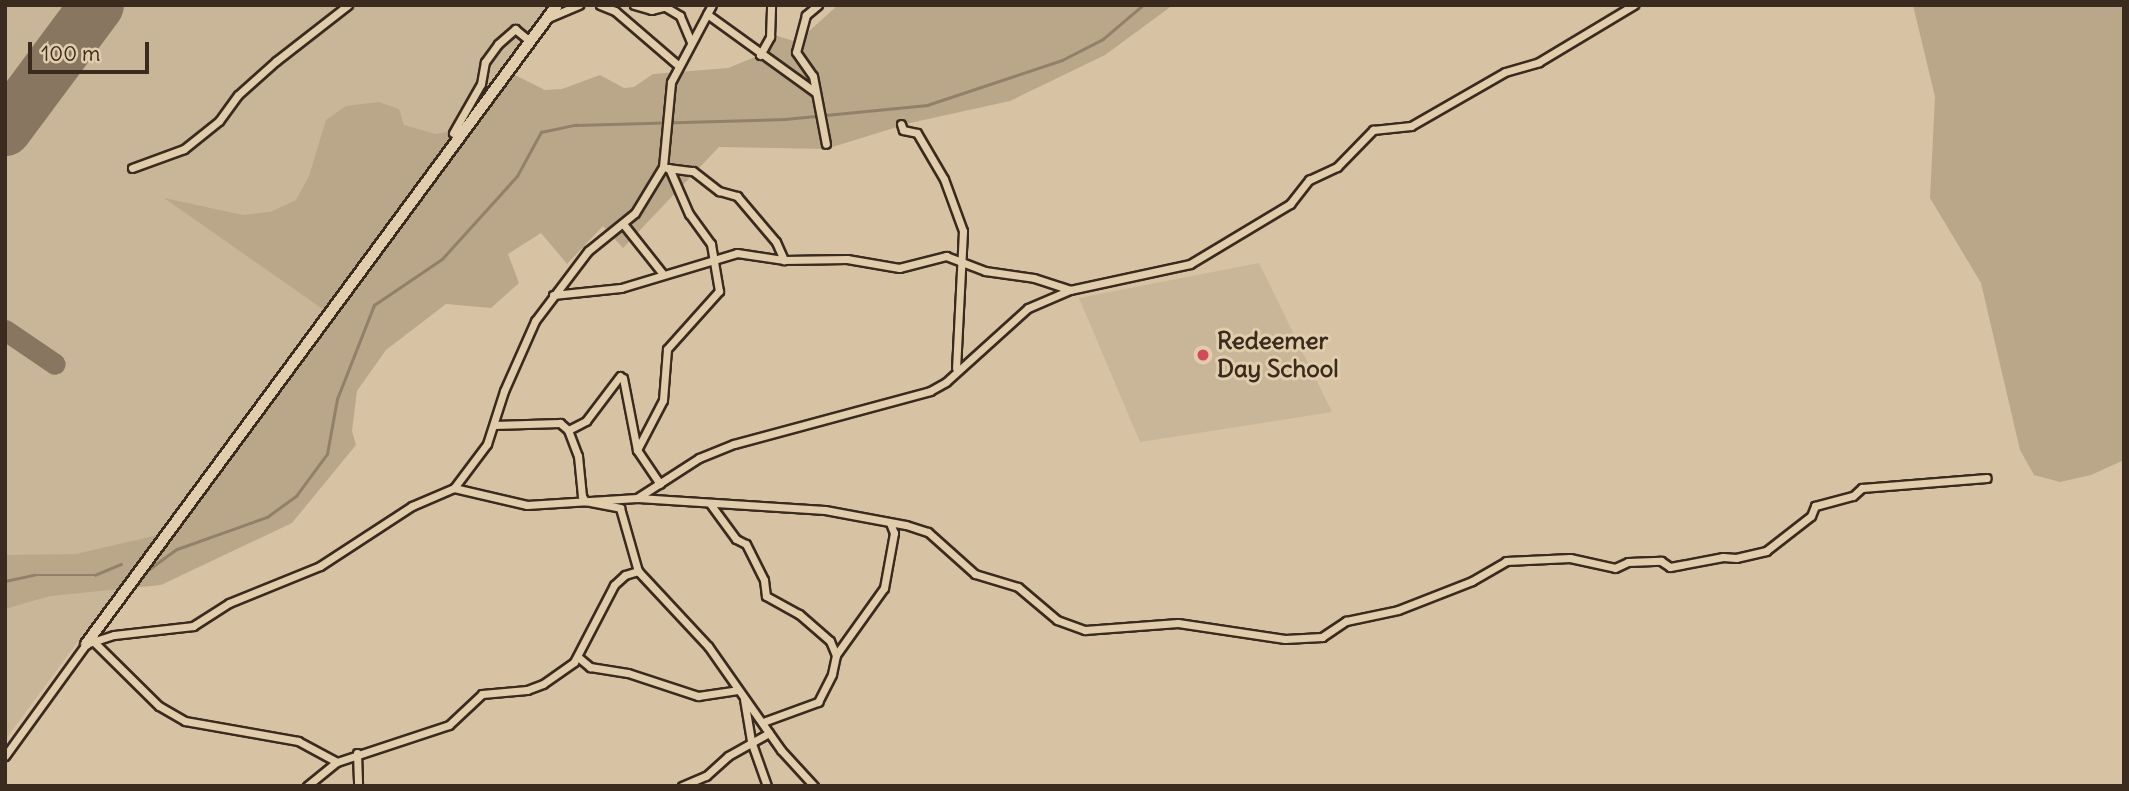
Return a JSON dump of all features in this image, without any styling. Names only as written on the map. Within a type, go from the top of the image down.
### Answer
[{"type":"main road","points":[[90,643],[557,5]]},
{"type":"street","points":[[132,169],[184,149],[219,121],[238,95],[276,61],[348,5]]},
{"type":"street","points":[[548,18],[579,5]]},
{"type":"street","points":[[600,5],[615,11],[679,66]]},
{"type":"street","points":[[634,5],[665,6],[680,16],[691,42]]},
{"type":"street","points":[[638,450],[663,400],[667,349],[719,291],[711,244],[689,214],[666,168],[666,101],[679,66],[712,5]]},
{"type":"street","points":[[760,55],[770,37],[771,5]]},
{"type":"street","points":[[818,5],[806,15],[796,48],[813,76],[826,144]]},
{"type":"street","points":[[637,498],[699,458],[734,444],[920,394],[946,382],[1028,308],[1070,290],[1190,264],[1290,204],[1309,180],[1337,167],[1373,130],[1410,126],[1505,72],[1539,62],[1634,5]]},
{"type":"street","points":[[707,14],[760,55],[815,92]]},
{"type":"street","points":[[453,133],[481,84],[485,62],[498,44],[515,29],[525,37]]},
{"type":"street","points":[[901,124],[904,130],[917,133],[955,202],[963,231],[960,361],[955,372]]},
{"type":"street","points":[[5,756],[90,643],[123,634],[159,633],[193,626],[229,603],[320,566],[412,506],[454,488],[487,444],[514,365],[553,295],[588,251],[624,225],[666,168]]},
{"type":"street","points":[[666,168],[693,171],[719,191],[737,196],[754,221],[770,234],[784,260]]},
{"type":"street","points":[[624,225],[663,274]]},
{"type":"street","points":[[553,295],[621,288],[737,253],[784,260],[847,259],[899,268],[946,256],[963,264],[1034,278],[1070,290]]},
{"type":"street","points":[[568,430],[586,421],[622,377],[638,450],[660,484]]},
{"type":"street","points":[[495,425],[560,423],[568,430],[578,456],[585,501]]},
{"type":"street","points":[[454,488],[527,505],[637,498],[711,505],[825,510],[928,532],[975,574],[1018,587],[1057,620],[1085,630],[1178,623],[1285,639],[1322,636],[1346,621],[1398,610],[1472,581],[1506,561],[1570,558],[1615,568],[1628,562],[1661,561],[1670,567],[1723,556],[1736,558],[1766,551],[1811,516],[1815,506],[1853,496],[1862,488],[1987,478]]},
{"type":"street","points":[[585,501],[620,508],[638,571],[708,646],[769,733],[814,786]]},
{"type":"street","points":[[711,505],[736,539],[746,544],[764,580],[766,596],[799,614],[830,641],[836,655]]},
{"type":"street","points":[[763,722],[818,702],[832,674],[836,655],[884,588],[894,533],[890,523]]},
{"type":"street","points":[[307,786],[337,762],[357,753],[449,725],[482,694],[536,687],[578,657],[614,585],[625,575],[638,571]]},
{"type":"street","points":[[90,643],[159,706],[185,721],[298,741],[337,762]]},
{"type":"street","points":[[578,657],[590,667],[628,673],[698,696],[738,690]]},
{"type":"street","points":[[744,698],[751,741],[766,786]]},
{"type":"street","points":[[682,786],[706,776],[751,741],[769,733]]},
{"type":"street","points":[[357,753],[358,786]]},
{"type":"shaded area","points":[[5,5],[549,5],[5,740]]},
{"type":"shaded area","points":[[838,5],[1173,5],[1105,55],[1010,101],[910,123],[826,149],[719,147],[623,248],[603,226],[567,264],[541,233],[508,254],[519,283],[491,308],[446,304],[386,350],[357,391],[352,431],[356,445],[292,523],[161,585],[50,596],[5,609],[5,555],[76,554],[158,535],[324,310],[164,198],[243,215],[270,212],[296,200],[309,176],[326,120],[346,106],[379,102],[399,109],[404,125],[436,134],[458,130],[503,69],[545,90],[562,89],[600,75],[624,88],[634,87],[653,74],[728,68],[755,57],[771,34],[797,42]]},
{"type":"shaded area","points":[[1913,5],[2124,5],[2124,460],[2091,475],[2060,482],[2034,475],[2020,450],[1981,283],[1930,198],[1935,97]]},
{"type":"shaded area","name":"Redeemer Day School","points":[[1259,263],[1332,412],[1140,442],[1079,298]]},
{"type":"waterway","points":[[145,572],[177,549],[267,517],[296,496],[327,454],[337,399],[374,305],[442,259],[517,176],[541,132],[575,125],[785,119],[927,105],[1062,60],[1103,39],[1143,5]]},
{"type":"waterway","points":[[5,581],[34,575],[95,575],[121,564]]},
{"type":"taxiway","points":[[5,330],[55,364]]},
{"type":"runway","points":[[5,129],[97,5]]},
{"type":"place","name":"Redeemer Day School","points":[[1203,355]]}]
